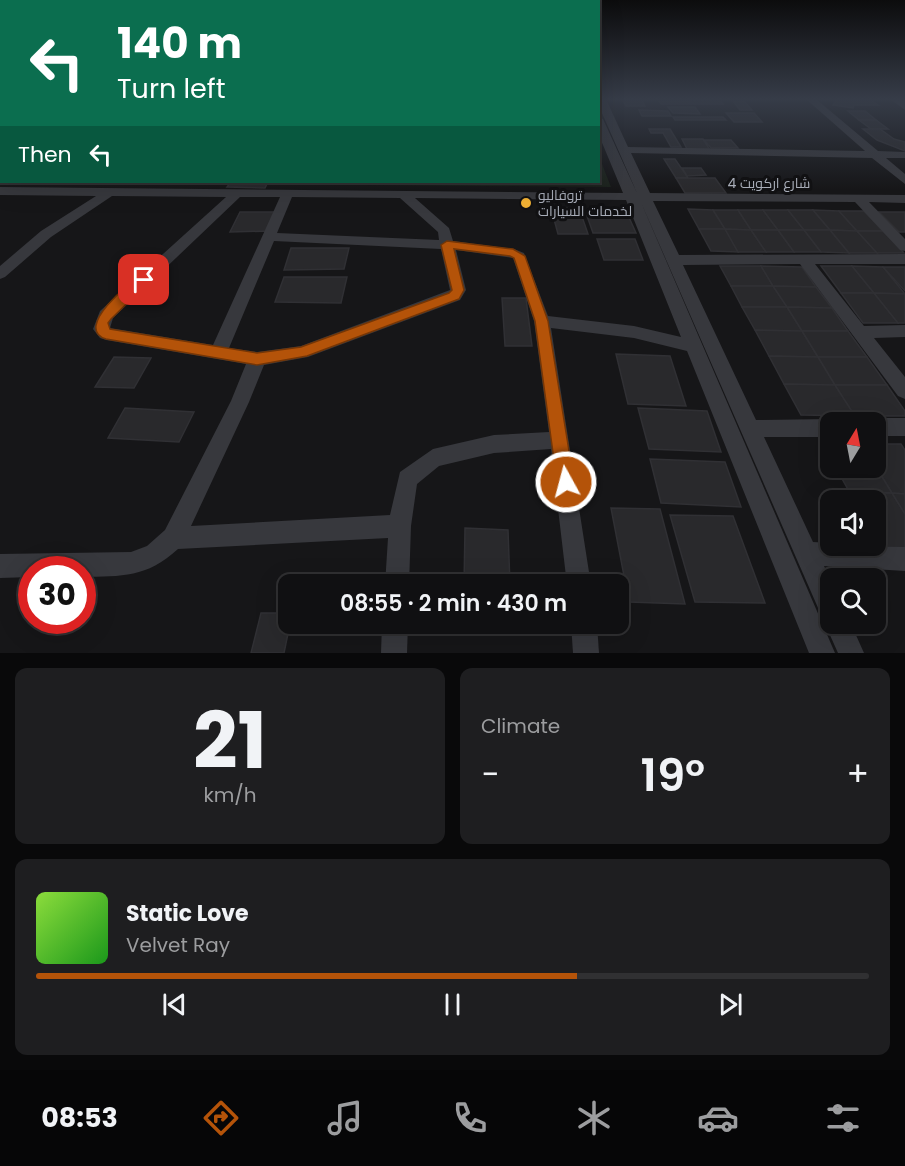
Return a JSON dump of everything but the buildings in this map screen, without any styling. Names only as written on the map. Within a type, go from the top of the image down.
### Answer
[{"type":"street","points":[[604,129],[675,260],[820,584]]},
{"type":"street","points":[[615,129],[625,150],[639,197],[694,346],[822,653]]},
{"type":"street","points":[[847,129],[905,180]]},
{"type":"street","points":[[625,150],[905,155]]},
{"type":"street","name":"شارع اركويت 4","points":[[0,190],[905,199]]},
{"type":"street","points":[[0,274],[46,234],[111,191]]},
{"type":"street","points":[[237,193],[101,323],[101,329],[106,334],[257,359],[302,352],[454,296],[458,290],[441,226],[404,195]]},
{"type":"street","points":[[219,353],[271,237],[288,193]]},
{"type":"street","points":[[859,199],[905,247]]},
{"type":"street","points":[[271,237],[447,245],[506,251],[519,256],[542,321],[578,574]]},
{"type":"street","points":[[675,260],[806,262],[905,259]]},
{"type":"street","points":[[806,262],[905,391]]},
{"type":"street","points":[[542,321],[634,332],[694,346]]},
{"type":"street","points":[[860,332],[905,332]]},
{"type":"street","points":[[0,566],[131,564],[155,554],[173,538],[240,402],[257,359]]},
{"type":"street","points":[[886,428],[905,427]]},
{"type":"street","points":[[751,429],[820,428]]},
{"type":"street","points":[[397,574],[399,526],[407,479],[433,458],[494,444],[560,440]]},
{"type":"street","points":[[173,538],[399,526]]},
{"type":"street","points":[[806,553],[905,559]]},
{"type":"street","points":[[394,653],[395,634]]},
{"type":"street","points":[[585,634],[586,653]]},
{"type":"street","points":[[842,634],[851,653]]},
{"type":"shaded area","points":[[600,159],[611,187],[145,183],[600,183]]},
{"type":"place","name":"تروفاليو لخدمات السيارات","points":[[526,203]]},
{"type":"route","points":[[144,280],[106,315],[101,323],[101,329],[106,334],[257,359],[284,357],[302,352],[454,296],[458,290],[447,245],[513,253],[519,256],[542,321],[566,482]]}]
